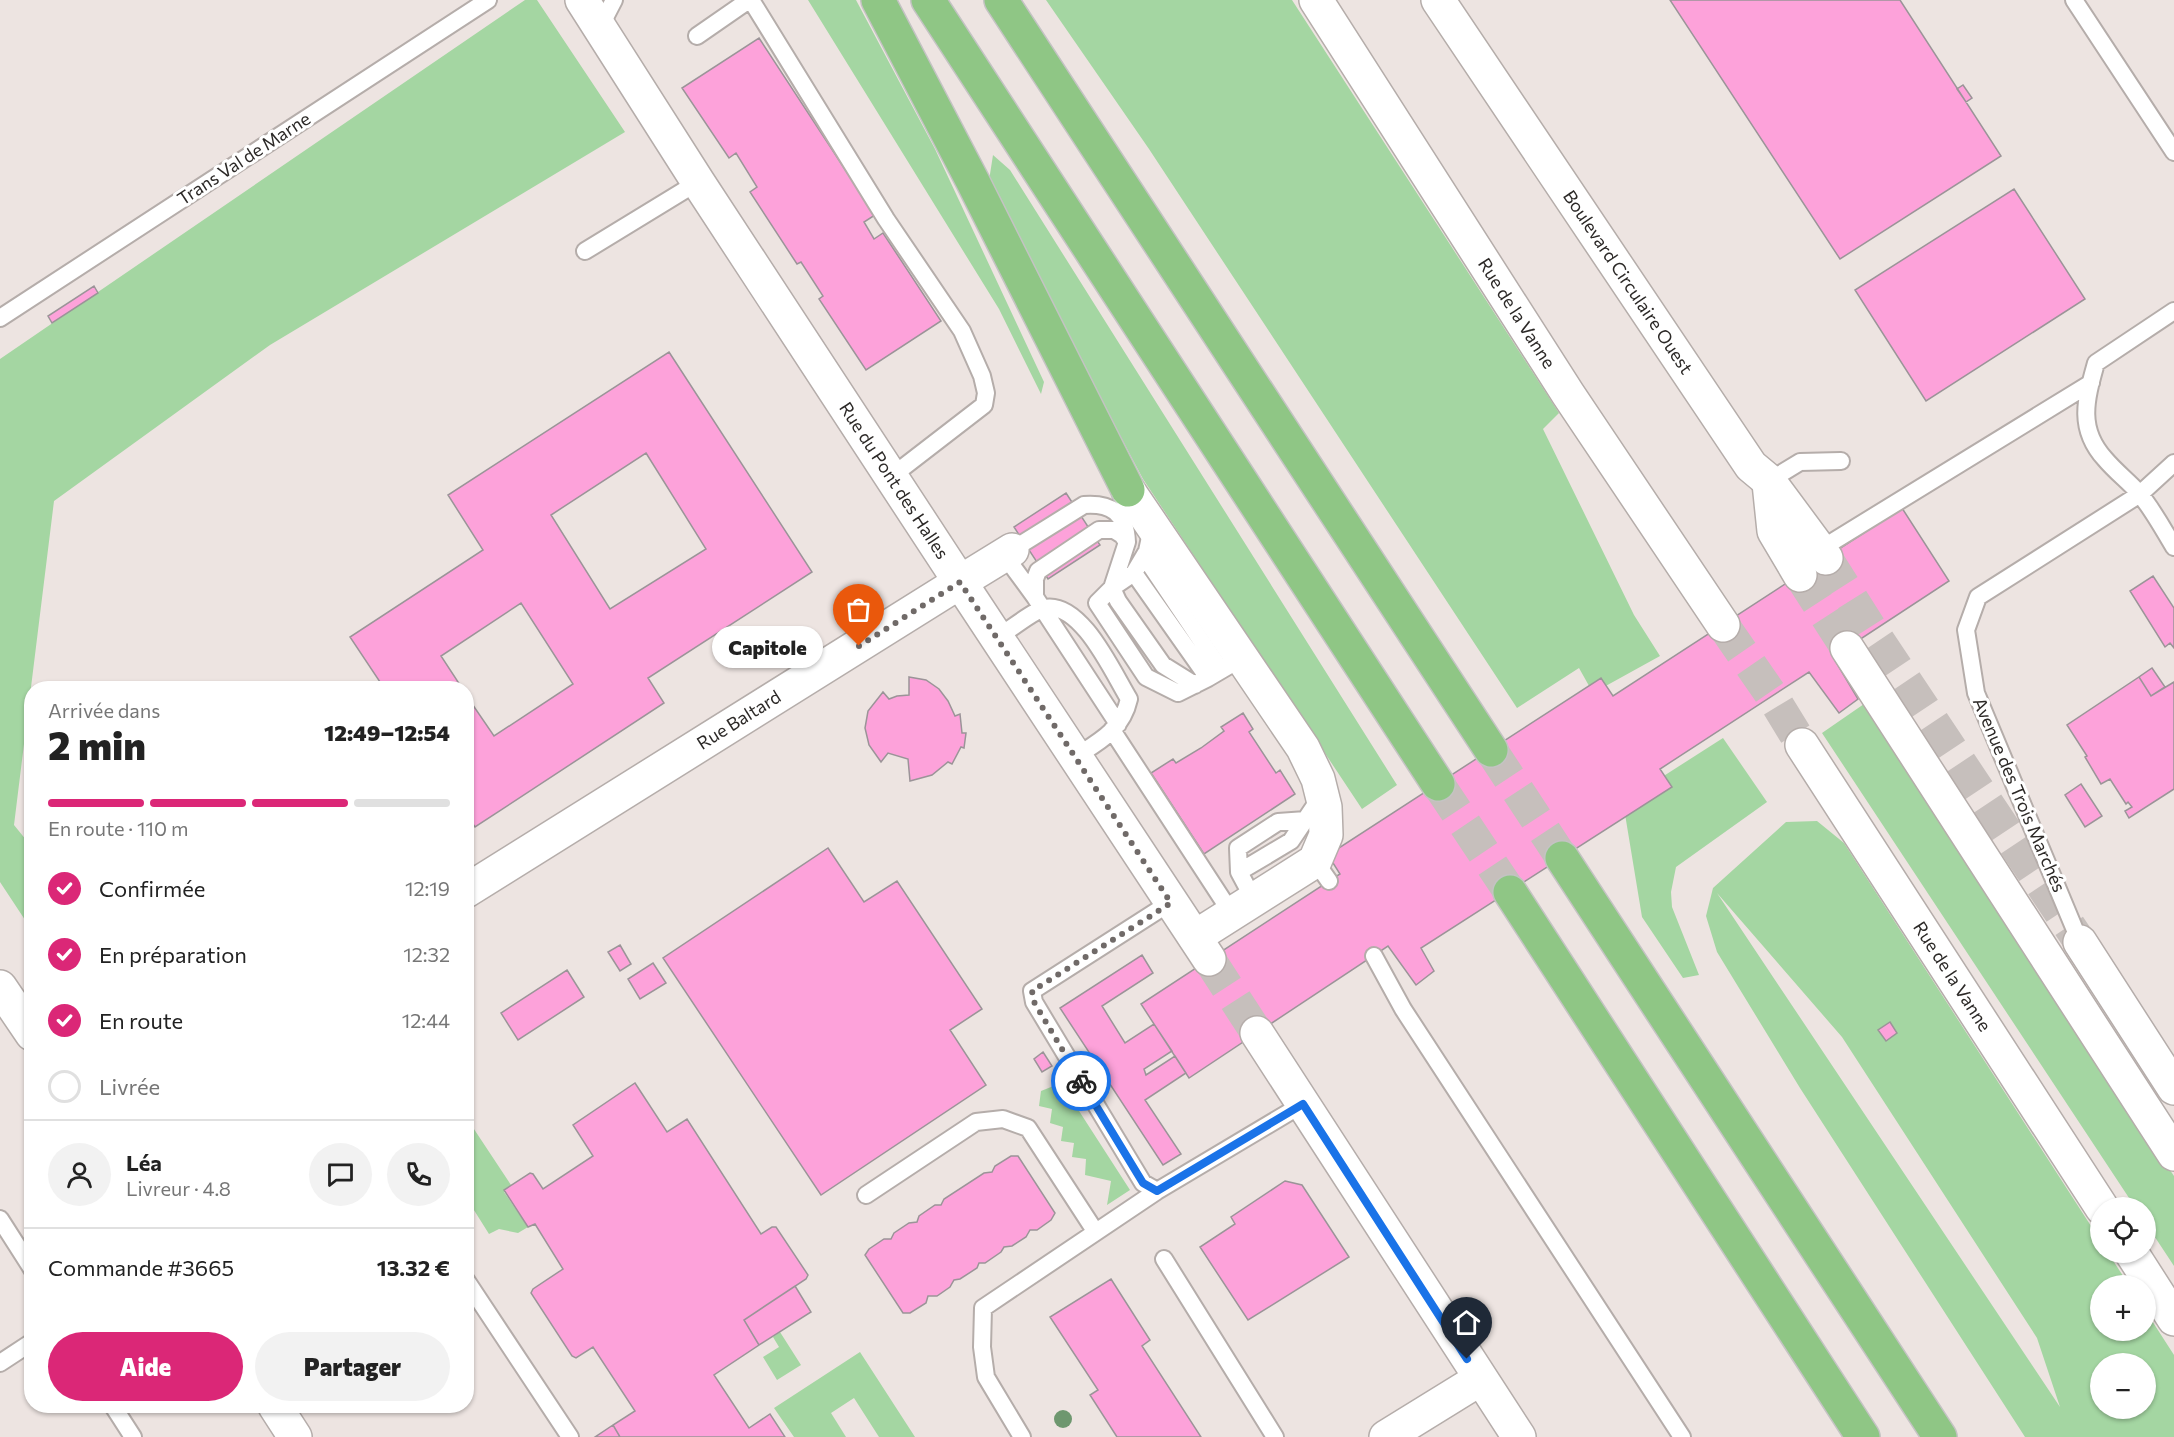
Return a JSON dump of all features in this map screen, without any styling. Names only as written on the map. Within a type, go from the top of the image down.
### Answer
[{"type":"highway","points":[[878,0],[972,180],[1128,490]]},
{"type":"highway","points":[[928,0],[1438,784]]},
{"type":"highway","points":[[1001,0],[1491,750]]},
{"type":"highway","points":[[1562,858],[1940,1437]]},
{"type":"highway","points":[[1510,892],[1863,1437]]},
{"type":"street","name":"Rue du Pont des Halles","points":[[582,0],[698,182],[1202,948],[1242,895]]},
{"type":"street","name":"Rue de la Vanne","points":[[1316,0],[1568,394],[1722,625]]},
{"type":"street","name":"Boulevard Circulaire Ouest","points":[[1438,0],[1751,466],[1769,481],[1810,562]]},
{"type":"street","points":[[1128,490],[1142,541],[1216,673],[1303,748],[1318,779],[1314,808],[1325,807],[1326,835],[1322,871],[1242,895]]},
{"type":"street","name":"Rue Baltard","points":[[474,886],[1012,550]]},
{"type":"street","points":[[1846,648],[2174,1154]]},
{"type":"street","name":"Rue de la Vanne","points":[[1802,745],[2095,1197]]},
{"type":"street","points":[[2080,942],[2174,1088]]},
{"type":"street","points":[[0,987],[24,1022]]},
{"type":"street","points":[[1257,1033],[1519,1437]]},
{"type":"street","points":[[2138,1263],[2174,1319]]},
{"type":"street","points":[[1386,1437],[1480,1378]]},
{"type":"street","points":[[280,1413],[295,1435]]},
{"type":"lane","name":"Trans Val de Marne","points":[[0,318],[488,0]]},
{"type":"lane","points":[[599,29],[614,0]]},
{"type":"lane","points":[[697,36],[750,0],[886,219],[962,332],[982,376],[986,393],[984,405],[892,476]]},
{"type":"lane","points":[[2074,0],[2174,152]]},
{"type":"lane","points":[[585,251],[698,182]]},
{"type":"lane","points":[[2174,311],[2097,363],[2086,403],[2086,424],[2091,440],[2104,458],[2140,494],[2174,547]]},
{"type":"lane","points":[[1810,562],[1894,505],[2091,383]]},
{"type":"lane","points":[[1769,481],[1800,462],[1841,460]]},
{"type":"lane","name":"Avenue des Trois Marchés","points":[[2080,942],[1976,693],[1966,630],[1978,597],[2140,494],[2174,463]]},
{"type":"lane","points":[[1142,541],[1127,530],[1123,520],[1116,513],[1103,506],[1084,505],[1012,550],[1013,567],[1039,603],[1115,727],[1242,895],[1291,841],[1314,808]]},
{"type":"lane","points":[[1039,603],[1035,579],[1038,571],[1099,530],[1114,530],[1142,541]]},
{"type":"lane","points":[[1134,573],[1216,673],[1178,693],[1146,677],[1097,603],[1112,588],[1134,573],[1142,541]]},
{"type":"lane","points":[[1112,588],[1142,541]]},
{"type":"lane","points":[[997,639],[1039,603]]},
{"type":"lane","points":[[1039,603],[1072,615],[1083,625],[1129,699],[1125,715],[1115,727],[1101,740],[1075,757]]},
{"type":"lane","points":[[1157,1191],[1143,1183],[1034,1002],[1032,991],[1171,903]]},
{"type":"lane","points":[[1374,956],[1403,1009],[1682,1437]]},
{"type":"lane","points":[[1022,1437],[986,1377],[982,1347],[983,1308],[1157,1191],[1303,1104]]},
{"type":"lane","points":[[866,1195],[976,1122],[1003,1119],[1028,1128],[1095,1231]]},
{"type":"lane","points":[[0,1219],[24,1256]]},
{"type":"lane","points":[[1164,1259],[1275,1437]]},
{"type":"lane","points":[[474,1292],[570,1437]]},
{"type":"lane","points":[[0,1363],[24,1347]]},
{"type":"lane","points":[[118,1413],[133,1437]]},
{"type":"green space","points":[[525,0],[537,0],[625,132],[270,345],[54,501],[32,681],[24,681],[24,744],[14,825],[24,837],[24,918],[0,882],[0,359]]},
{"type":"green space","points":[[808,0],[856,0],[935,149],[1044,382],[1041,394],[999,309]]},
{"type":"green space","points":[[1046,0],[1292,0],[1559,413],[1543,429],[1634,615],[1660,656],[1593,693],[1579,668],[1517,708],[1149,149]]},
{"type":"green space","points":[[993,155],[1010,170],[1397,785],[1362,809],[1143,479],[988,187]]},
{"type":"green space","points":[[1864,704],[2026,957],[2174,1176],[2174,1266],[2156,1239],[2156,1197],[2128,1197],[1822,733]]},
{"type":"green space","points":[[1723,738],[1767,802],[1676,867],[1671,892],[1672,907],[1699,975],[1683,978],[1642,917],[1623,802]]},
{"type":"green space","points":[[1817,821],[1844,843],[2090,1224],[2090,1263],[2115,1263],[2122,1275],[2090,1275],[2090,1341],[2156,1341],[2156,1327],[2174,1355],[2174,1437],[2025,1437],[1800,1088],[1717,952],[1706,916],[1713,888],[1786,822]],"holes":[[[1717,893],[1842,1037],[2037,1338],[2060,1407]]]},
{"type":"green space","points":[[1061,1083],[1130,1190],[1107,1205],[1111,1181],[1085,1175],[1086,1159],[1072,1157],[1074,1143],[1061,1141],[1063,1127],[1050,1123],[1052,1109],[1039,1106],[1041,1091]]},
{"type":"green space","points":[[474,1129],[511,1185],[504,1192],[528,1227],[518,1233],[499,1229],[489,1234],[474,1210]]},
{"type":"green space","points":[[780,1332],[801,1365],[777,1380],[763,1357],[779,1347],[773,1337]]},
{"type":"green space","points":[[860,1352],[915,1437],[879,1437],[854,1398],[831,1413],[846,1437],[794,1437],[774,1408]]},
{"type":"building","points":[[1670,0],[1900,0],[2001,156],[1840,259]]},
{"type":"building","points":[[759,38],[875,215],[864,222],[874,239],[883,233],[941,321],[866,370],[819,299],[823,296],[801,262],[797,264],[750,192],[757,187],[736,153],[729,158],[682,88]]},
{"type":"building","points":[[1963,85],[1972,98],[1966,102],[1957,89]]},
{"type":"building","points":[[2014,189],[2085,299],[1926,401],[1855,290]]},
{"type":"building","points":[[94,286],[98,293],[52,323],[48,316]]},
{"type":"building","points":[[669,352],[812,572],[648,678],[664,703],[475,827],[474,707],[494,736],[573,684],[521,603],[441,656],[457,681],[379,681],[350,637],[483,550],[448,495]],"holes":[[[646,453],[706,549],[610,609],[551,515]]]},
{"type":"building","points":[[1066,493],[1100,545],[1048,579],[1014,527]]},
{"type":"building","points":[[1902,508],[1949,581],[1833,657],[1858,699],[1839,713],[1809,672],[1660,769],[1672,787],[1421,948],[1434,971],[1416,985],[1388,946],[1189,1078],[1141,1004],[1340,874],[1328,855],[1601,678],[1613,696]]},
{"type":"building","points":[[2153,576],[2174,608],[2174,648],[2170,643],[2165,647],[2130,591]]},
{"type":"building","points":[[2152,668],[2165,687],[2151,696],[2139,677]]},
{"type":"building","points":[[909,677],[926,680],[939,689],[955,716],[960,714],[962,733],[966,733],[964,748],[961,747],[952,764],[948,762],[932,775],[910,781],[908,759],[888,753],[881,762],[869,745],[865,728],[868,711],[883,692],[889,699],[909,695]]},
{"type":"building","points":[[2139,677],[2151,696],[2174,682],[2174,789],[2129,818],[2125,811],[2132,807],[2128,802],[2126,804],[2110,779],[2101,784],[2085,757],[2087,756],[2067,725]]},
{"type":"building","points":[[1243,713],[1253,729],[1249,732],[1276,773],[1280,770],[1295,794],[1204,854],[1151,773],[1173,759],[1176,763],[1201,748],[1224,731],[1221,727]]},
{"type":"building","points":[[2081,784],[2102,816],[2085,827],[2065,795]]},
{"type":"building","points":[[828,848],[864,902],[897,881],[982,1009],[950,1030],[986,1085],[821,1195],[663,958]]},
{"type":"building","points":[[620,945],[631,964],[620,971],[608,952]]},
{"type":"building","points":[[1142,955],[1153,973],[1102,1006],[1125,1043],[1154,1024],[1172,1051],[1144,1069],[1146,1075],[1175,1056],[1186,1073],[1145,1100],[1181,1154],[1163,1165],[1060,1008]]},
{"type":"building","points":[[653,963],[666,983],[640,999],[628,979]]},
{"type":"building","points":[[567,970],[584,997],[518,1040],[501,1013]]},
{"type":"building","points":[[1890,1022],[1897,1033],[1886,1041],[1878,1030]]},
{"type":"building","points":[[1043,1052],[1052,1066],[1042,1072],[1034,1059]]},
{"type":"building","points":[[635,1083],[667,1132],[687,1119],[761,1234],[776,1227],[808,1275],[806,1279],[744,1320],[759,1345],[714,1375],[749,1428],[770,1414],[785,1437],[620,1437],[613,1425],[635,1411],[593,1347],[576,1358],[572,1356],[531,1293],[533,1289],[563,1269],[535,1224],[528,1227],[504,1190],[530,1173],[543,1189],[593,1156],[573,1125]]},
{"type":"building","points":[[1011,1156],[1018,1156],[1055,1213],[1051,1220],[1037,1230],[1030,1230],[1026,1237],[1012,1246],[1004,1247],[1001,1252],[985,1263],[979,1263],[977,1268],[960,1279],[954,1280],[950,1287],[937,1296],[928,1296],[926,1303],[910,1313],[903,1313],[865,1255],[869,1249],[884,1239],[891,1239],[894,1233],[909,1223],[917,1222],[919,1216],[935,1205],[941,1205],[944,1199],[984,1173],[992,1172],[995,1166]]},
{"type":"building","points":[[1285,1181],[1302,1185],[1349,1257],[1248,1320],[1200,1247],[1235,1224],[1231,1217]]},
{"type":"building","points":[[1111,1279],[1150,1340],[1142,1346],[1201,1437],[1117,1437],[1090,1395],[1098,1390],[1050,1317]]},
{"type":"building","points":[[795,1286],[811,1312],[759,1345],[744,1320]]},
{"type":"building","points":[[613,1425],[620,1437],[595,1437]]},
{"type":"tunnel","points":[[1826,558],[1872,631],[2080,942]]},
{"type":"tunnel","points":[[1800,575],[1847,648]]},
{"type":"tunnel","points":[[1723,625],[1772,696],[1802,745]]},
{"type":"tunnel","points":[[1491,750],[1562,858]]},
{"type":"tunnel","points":[[1438,784],[1510,892]]},
{"type":"tunnel","points":[[1209,959],[1257,1033]]},
{"type":"way so far","points":[[859,646],[960,582],[1171,903],[1032,991],[1034,1002],[1081,1081]]},
{"type":"place","name":"Capitole","points":[[859,646]]},
{"type":"route","points":[[1081,1081],[1143,1183],[1157,1191],[1303,1104],[1467,1359]]}]
